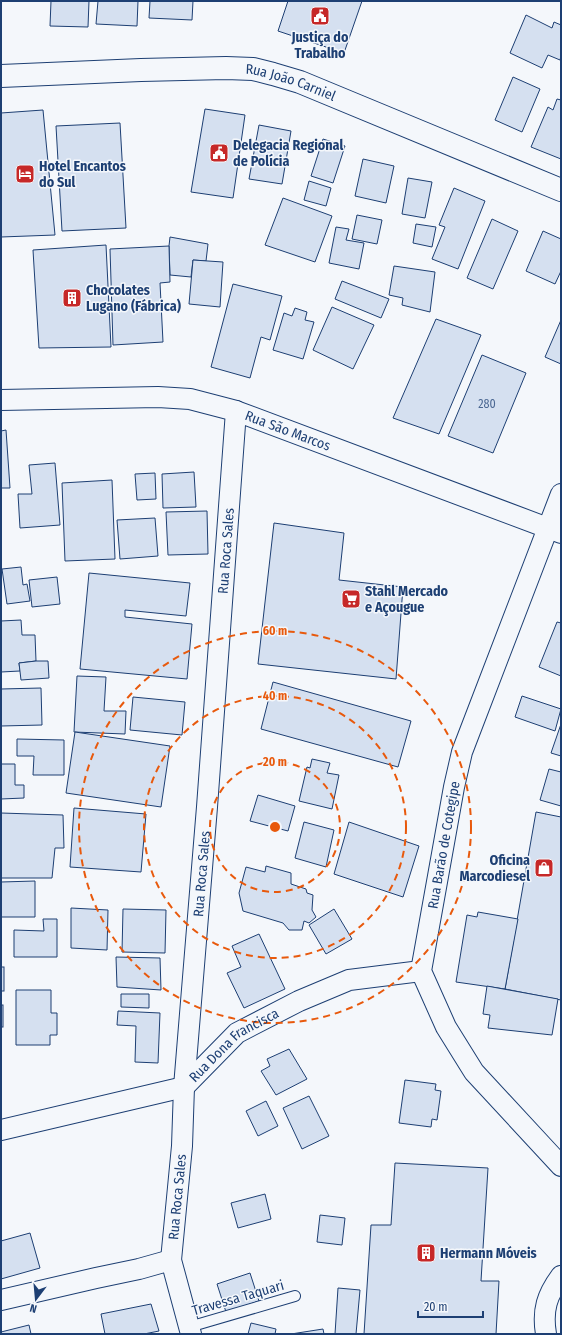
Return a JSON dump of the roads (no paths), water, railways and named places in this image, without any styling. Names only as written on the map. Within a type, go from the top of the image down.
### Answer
[{"type":"street","name":"Rua João Carniel","points":[[1,76],[141,70],[226,68],[253,69],[300,82],[561,190]]},
{"type":"street","name":"Rua São Marcos","points":[[1,400],[158,397],[190,399],[236,412],[554,530]]},
{"type":"street","name":"Rua Roca Sales","points":[[190,1330],[171,1260],[182,1146],[184,1087],[207,807],[236,412]]},
{"type":"street","name":"Rua Barão de Cotegipe","points":[[421,971],[454,787],[462,752],[554,530],[561,494]]},
{"type":"street","name":"Rua Dona Francisca","points":[[1,1130],[184,1087],[237,1033],[299,1001],[349,980],[421,971]]},
{"type":"street","points":[[421,971],[446,1027],[474,1072],[561,1166]]},
{"type":"street","points":[[1,1300],[139,1269],[171,1260]]},
{"type":"street","points":[[546,1334],[544,1320],[546,1302],[552,1288],[561,1276]]},
{"type":"lane","name":"Travessa Taquari","points":[[190,1330],[295,1296]]},
{"type":"place","name":"Justiça do Trabalho","points":[[320,16]]},
{"type":"place","name":"Delegacia Regional de Polícia","points":[[219,153]]},
{"type":"place","name":"Hotel Encantos do Sul","points":[[25,174]]},
{"type":"place","name":"Chocolates Lugano (Fábrica)","points":[[72,298]]},
{"type":"place","name":"Stahl Mercado e Açougue","points":[[351,599]]},
{"type":"place","name":"Oficina Marcodiesel","points":[[544,868]]},
{"type":"place","name":"Hermann Móveis","points":[[426,1253]]}]
